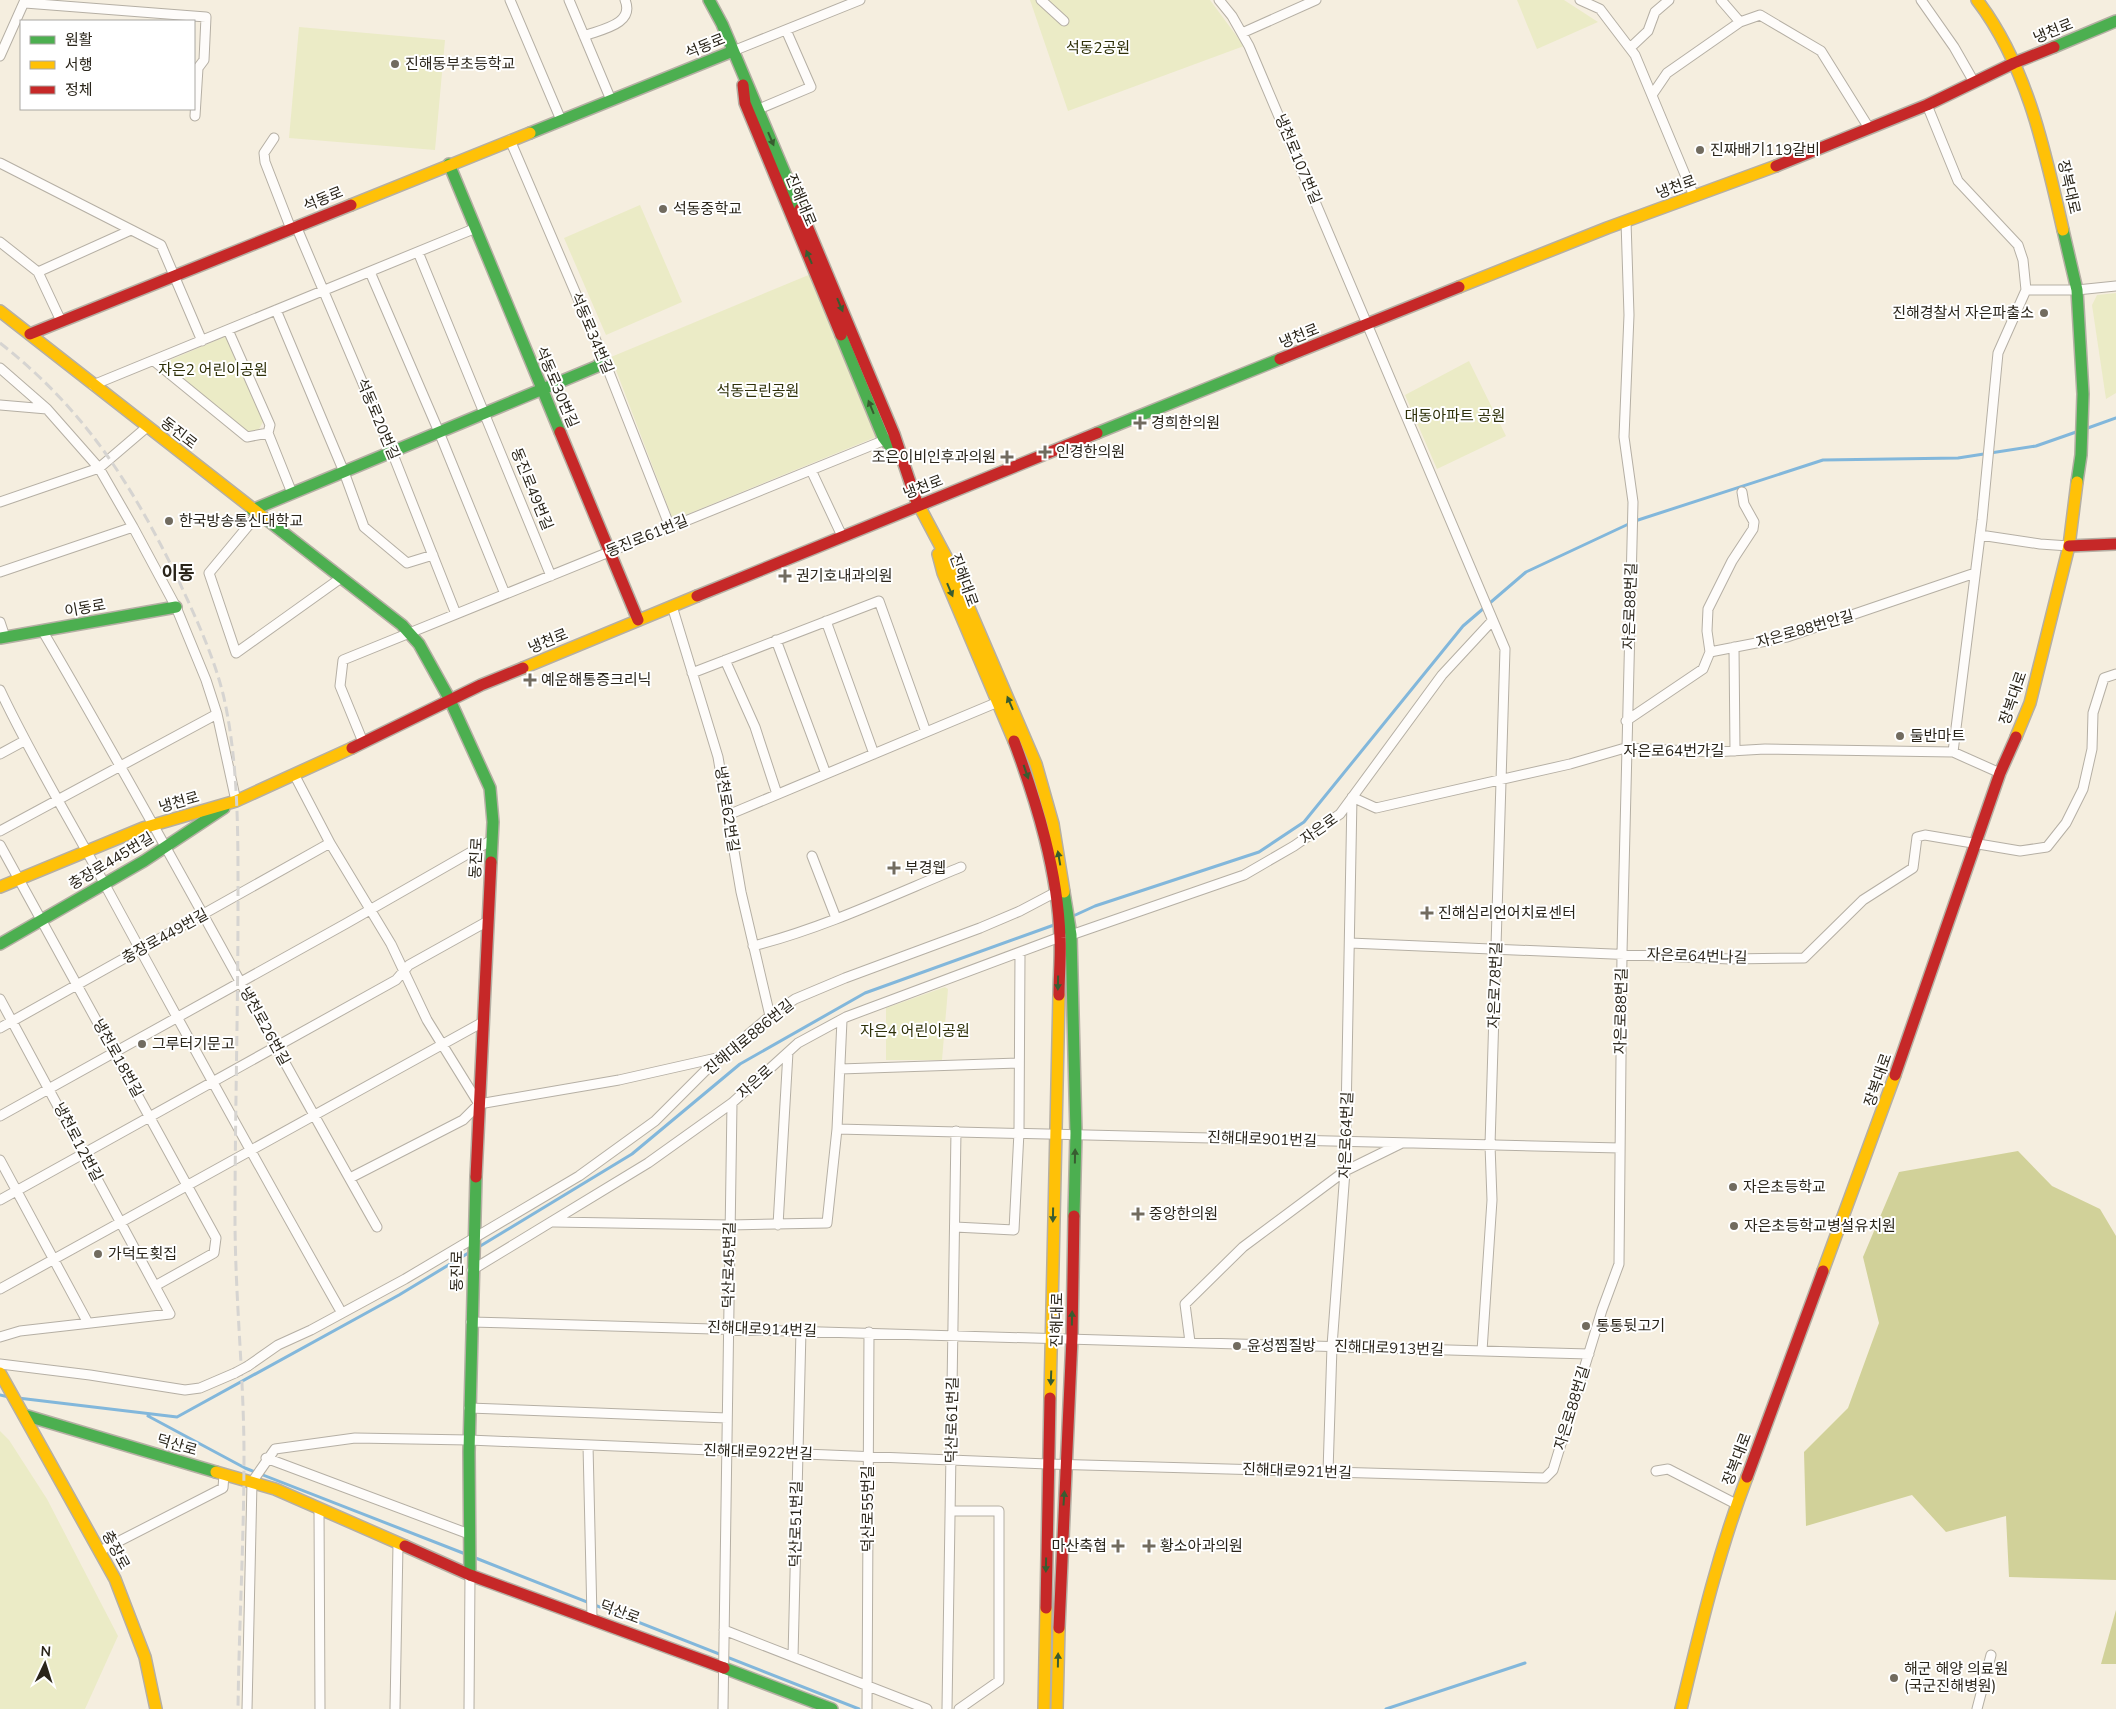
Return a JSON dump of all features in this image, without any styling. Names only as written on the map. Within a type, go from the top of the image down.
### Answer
[{"type":"main road","points":[[709,0],[720,16]]},
{"type":"main road","points":[[718,0],[720,16],[742,79],[758,109],[894,434],[903,465],[936,543]]},
{"type":"main road","name":"장복대로","points":[[1682,1709],[1712,1581],[1736,1504],[1873,1138],[2000,774],[2030,703],[2069,546],[2081,455],[2083,394],[2076,290],[2045,150],[2014,63],[1994,21],[1977,0]]},
{"type":"main road","name":"냉천로","points":[[0,887],[153,825],[236,801],[295,776],[450,698],[638,620],[919,504],[1368,324],[1626,221],[1927,105],[2014,63],[2116,21]]},
{"type":"main road","name":"석동로","points":[[30,334],[732,51]]},
{"type":"main road","name":"진해대로","points":[[742,79],[745,103],[885,440],[903,465]]},
{"type":"main road","name":"석동로30번길","points":[[450,164],[638,620]]},
{"type":"main road","name":"동진로","points":[[0,311],[402,625],[419,644],[450,698],[490,788],[492,840],[472,1270],[469,1534]]},
{"type":"main road","points":[[255,512],[292,493],[598,366],[603,357]]},
{"type":"main road","name":"진해대로","points":[[936,543],[943,573],[1025,769],[1042,826],[1056,892],[1062,908]]},
{"type":"main road","name":"진해대로","points":[[936,543],[951,566],[1036,764],[1053,824],[1062,908]]},
{"type":"main road","points":[[2069,546],[2116,544]]},
{"type":"main road","name":"이동로","points":[[2,637],[176,607]]},
{"type":"main road","name":"충장로445번길","points":[[0,944],[104,884],[236,801]]},
{"type":"main road","points":[[1062,908],[1065,935]]},
{"type":"main road","name":"진해대로","points":[[1044,1709],[1052,1337],[1054,1133],[1065,935]]},
{"type":"main road","name":"진해대로","points":[[1057,1709],[1072,1338],[1076,1134],[1065,935]]},
{"type":"main road","name":"충장로","points":[[0,1373],[115,1579],[133,1621],[150,1673],[156,1709]]},
{"type":"main road","name":"덕산로","points":[[24,1415],[275,1490],[470,1575],[592,1618],[832,1709]]},
{"type":"main road","points":[[469,1534],[470,1575]]},
{"type":"street","points":[[510,0],[560,120]]},
{"type":"street","points":[[569,0],[611,100]]},
{"type":"street","points":[[584,36],[620,22],[628,15],[629,8],[625,0]]},
{"type":"street","name":"석동로","points":[[732,51],[860,0]]},
{"type":"street","points":[[1041,0],[1064,21]]},
{"type":"street","name":"냉천로107번길","points":[[1219,0],[1242,33],[1368,324],[1480,592]]},
{"type":"street","points":[[1242,33],[1316,0]]},
{"type":"street","points":[[1580,0],[1600,9],[1636,55],[1694,196]]},
{"type":"street","points":[[1630,48],[1648,31],[1656,12],[1669,0]]},
{"type":"street","points":[[1721,0],[1740,22]]},
{"type":"street","points":[[1921,0],[1954,47],[1974,82]]},
{"type":"street","points":[[0,56],[25,1],[206,17],[204,60],[198,68],[195,116]]},
{"type":"street","points":[[1652,95],[1667,73],[1740,22],[1760,15],[1821,51],[1870,128]]},
{"type":"street","points":[[758,109],[811,87],[786,30]]},
{"type":"street","points":[[1927,105],[1958,181],[2018,245],[2024,260],[2026,290],[1998,352],[1980,535],[1953,752]]},
{"type":"street","name":"석동로","points":[[274,138],[264,153],[265,162],[294,227]]},
{"type":"street","name":"석동로34번길","points":[[510,140],[603,357],[670,527]]},
{"type":"street","points":[[0,163],[161,245],[176,275],[202,341]]},
{"type":"street","name":"자은로88번길","points":[[1545,1478],[1553,1470],[1619,1264],[1625,748],[1632,530],[1624,437],[1629,315],[1626,221]]},
{"type":"street","name":"석동로20번길","points":[[294,227],[324,291],[392,452],[456,614]]},
{"type":"street","points":[[93,385],[476,228]]},
{"type":"street","points":[[38,272],[131,230]]},
{"type":"street","points":[[0,242],[38,272],[61,322]]},
{"type":"street","name":"동진로49번길","points":[[418,252],[551,576]]},
{"type":"street","points":[[370,272],[439,432],[505,594]]},
{"type":"street","points":[[2026,290],[2076,290],[2116,286]]},
{"type":"street","points":[[276,310],[344,472],[364,527],[408,563],[433,555]]},
{"type":"street","points":[[228,330],[270,425],[268,433],[292,493]]},
{"type":"street","points":[[154,361],[248,437],[268,433]]},
{"type":"street","points":[[0,368],[47,409],[99,468],[133,527],[176,607],[206,680],[217,714],[236,801]]},
{"type":"street","points":[[0,405],[47,409]]},
{"type":"street","points":[[0,502],[99,468],[147,427]]},
{"type":"street","name":"동진로61번길","points":[[409,633],[885,440]]},
{"type":"street","points":[[811,470],[842,536]]},
{"type":"street","points":[[1626,721],[1702,669],[1710,652],[1707,631],[1708,609],[1732,560],[1753,529],[1754,522],[1744,504],[1742,492]]},
{"type":"street","points":[[255,512],[209,573],[236,653],[341,578]]},
{"type":"street","points":[[0,572],[133,527]]},
{"type":"street","points":[[1980,535],[2040,544],[2069,546]]},
{"type":"street","name":"자은로88번안길","points":[[1710,652],[1787,637],[1975,573]]},
{"type":"street","name":"자은로78번길","points":[[1480,592],[1505,649],[1490,1145],[1492,1200],[1482,1351]]},
{"type":"street","points":[[692,673],[879,601],[926,732]]},
{"type":"street","name":"냉천로62번길","points":[[672,606],[718,757],[753,946],[770,1016]]},
{"type":"street","points":[[826,621],[874,754]]},
{"type":"street","name":"자은로","points":[[472,1270],[648,1163],[732,1103],[798,1043],[842,1020],[1020,954],[1065,935],[1244,875],[1294,846],[1340,814],[1442,675],[1492,621]]},
{"type":"street","points":[[0,622],[2,637]]},
{"type":"street","name":"냉천로26번길","points":[[42,630],[121,765],[164,847],[204,914],[377,1227]]},
{"type":"street","points":[[363,742],[340,686],[344,660],[409,633]]},
{"type":"street","points":[[776,640],[826,774]]},
{"type":"street","points":[[1734,647],[1735,751]]},
{"type":"street","points":[[725,660],[755,727],[777,794]]},
{"type":"street","points":[[1975,845],[2020,851],[2047,847],[2066,823],[2083,789],[2092,749],[2093,713],[2104,678],[2116,674]]},
{"type":"street","points":[[0,690],[24,741],[87,851],[212,1084],[339,1308]]},
{"type":"street","points":[[728,815],[998,702]]},
{"type":"street","points":[[0,831],[217,714]]},
{"type":"street","points":[[0,754],[24,741]]},
{"type":"street","name":"자은로64번가길","points":[[1352,797],[1376,808],[1501,778],[1570,764],[1625,748],[1713,752],[1765,749],[1953,752],[2000,774]]},
{"type":"street","points":[[295,776],[330,843],[372,909],[405,970],[427,1020],[479,1104]]},
{"type":"street","name":"자은로64번길","points":[[1328,1472],[1332,1346],[1345,1171],[1352,797]]},
{"type":"street","name":"자은로64번나길","points":[[1350,943],[1730,959],[1804,958],[1863,900],[1913,868],[1918,837],[1925,835],[1975,845]]},
{"type":"street","points":[[0,1116],[492,840]]},
{"type":"street","name":"충장로449번길","points":[[0,1028],[330,843]]},
{"type":"street","name":"냉천로18번길","points":[[0,845],[216,1238],[214,1253],[155,1286]]},
{"type":"street","points":[[812,856],[836,918]]},
{"type":"street","points":[[753,946],[779,939],[836,918],[961,867]]},
{"type":"street","name":"진해대로886번길","points":[[0,1364],[90,1375],[185,1390],[200,1388],[235,1374],[278,1345],[350,1310],[587,1170],[655,1121],[705,1071],[770,1016],[795,999],[845,978],[980,928],[1020,911],[1056,892]]},
{"type":"street","points":[[0,1200],[212,1084],[396,980],[409,965],[488,921]]},
{"type":"street","points":[[955,1227],[1014,1230],[1019,1132],[1020,954]]},
{"type":"street","name":"냉천로12번길","points":[[0,999],[170,1314],[88,1323]]},
{"type":"street","points":[[553,1222],[730,1225],[827,1223],[837,1129],[842,1020]]},
{"type":"street","points":[[0,1289],[313,1114],[483,1022]]},
{"type":"street","points":[[778,1225],[788,1052]]},
{"type":"street","points":[[350,1178],[463,1120],[479,1104],[619,1080],[725,1056]]},
{"type":"street","points":[[840,1069],[1019,1063]]},
{"type":"street","name":"덕산로45번길","points":[[723,1709],[732,1103]]},
{"type":"street","name":"진해대로901번길","points":[[837,1129],[1620,1148]]},
{"type":"street","name":"덕산로61번길","points":[[947,1709],[956,1131]]},
{"type":"street","points":[[1190,1342],[1185,1304],[1243,1247],[1345,1171],[1402,1142]]},
{"type":"street","points":[[0,1160],[88,1323],[20,1330],[0,1337]]},
{"type":"street","name":"진해대로914번길","points":[[471,1322],[1052,1337]]},
{"type":"street","name":"덕산로51번길","points":[[793,1657],[801,1330]]},
{"type":"street","name":"덕산로55번길","points":[[867,1709],[869,1332]]},
{"type":"street","name":"진해대로913번길","points":[[1052,1337],[1589,1354]]},
{"type":"street","points":[[469,1408],[727,1418]]},
{"type":"street","name":"진해대로922번길","points":[[266,1458],[275,1449],[356,1438],[469,1440],[1048,1464]]},
{"type":"street","name":"덕산로","points":[[588,1445],[592,1618]]},
{"type":"street","points":[[247,1709],[252,1482],[266,1458],[469,1534]]},
{"type":"street","name":"진해대로921번길","points":[[1048,1464],[1545,1478]]},
{"type":"street","points":[[1656,1470],[1668,1468],[1736,1504]]},
{"type":"street","points":[[100,1550],[223,1488],[224,1474]]},
{"type":"street","points":[[319,1509],[320,1709]]},
{"type":"street","points":[[950,1511],[999,1510],[999,1681],[959,1709]]},
{"type":"street","points":[[395,1709],[398,1544]]},
{"type":"street","points":[[469,1709],[470,1575]]},
{"type":"street","points":[[724,1630],[927,1709]]},
{"type":"street","points":[[1977,1709],[1990,1655]]},
{"type":"green space","name":"석동2공원","points":[[1030,0],[1210,0],[1244,46],[1068,111]]},
{"type":"green space","points":[[1517,0],[1564,0],[1598,22],[1537,49]]},
{"type":"green space","points":[[299,27],[445,40],[435,150],[289,138]]},
{"type":"green space","points":[[640,205],[682,302],[606,335],[564,238]]},
{"type":"green space","name":"석동근린공원","points":[[811,274],[876,437],[673,520],[611,357]]},
{"type":"green space","points":[[2116,293],[2116,393],[2106,399],[2092,305],[2097,295]]},
{"type":"green space","name":"자은2 어린이공원","points":[[227,336],[264,420],[259,429],[251,434],[163,363]]},
{"type":"green space","name":"대동아파트 공원","points":[[1469,361],[1506,436],[1437,469],[1405,395]]},
{"type":"green space","name":"자은4 어린이공원","points":[[945,987],[948,989],[942,1060],[886,1060],[886,1008]]},
{"type":"green space","points":[[2018,1151],[2052,1186],[2100,1209],[2116,1236],[2116,1580],[2009,1577],[2006,1516],[1946,1532],[1912,1495],[1806,1526],[1804,1452],[1848,1408],[1879,1323],[1863,1257],[1899,1172]]},
{"type":"green space","points":[[0,1431],[9,1440],[47,1499],[118,1636],[85,1709],[0,1709]]},
{"type":"green space","points":[[2116,1610],[2116,1664],[2101,1664]]},
{"type":"waterway","points":[[2085,429],[2116,418]]},
{"type":"waterway","points":[[1071,917],[1095,906],[1259,852],[1304,822],[1463,626],[1526,572],[1635,521],[1823,460],[1958,458],[2036,446],[2079,431]]},
{"type":"waterway","points":[[477,1248],[632,1154],[740,1064],[865,993],[1054,925]]},
{"type":"waterway","points":[[18,1398],[177,1417],[399,1295],[470,1252]]},
{"type":"waterway","points":[[0,1395],[9,1397]]},
{"type":"waterway","points":[[148,1416],[245,1468],[468,1555]]},
{"type":"waterway","points":[[473,1557],[859,1709]]},
{"type":"waterway","points":[[1386,1709],[1525,1663]]},
{"type":"railway","points":[[0,343],[30,368],[81,421],[103,449],[142,510],[177,577],[203,636],[220,682],[229,724],[233,750],[238,828],[235,1218],[244,1456],[238,1709]]},
{"type":"traffic: fast","points":[[709,0],[722,24],[800,209]]},
{"type":"traffic: fast","points":[[2054,47],[2116,21]]},
{"type":"traffic: fast","points":[[530,133],[733,51]]},
{"type":"traffic: fast","points":[[449,164],[560,432]]},
{"type":"traffic: fast","points":[[2063,230],[2077,290],[2083,394],[2081,455],[2077,482]]},
{"type":"traffic: fast","points":[[841,335],[883,437],[897,456]]},
{"type":"traffic: fast","points":[[252,510],[598,366],[603,357]]},
{"type":"traffic: fast","points":[[1097,433],[1280,359]]},
{"type":"traffic: fast","points":[[266,519],[402,625],[419,644],[449,698],[490,788],[493,822],[491,862]]},
{"type":"traffic: fast","points":[[0,638],[176,607]]},
{"type":"traffic: fast","points":[[0,944],[144,861],[224,808]]},
{"type":"traffic: fast","points":[[1064,892],[1071,935],[1076,1133],[1074,1216]]},
{"type":"traffic: fast","points":[[470,1575],[469,1452],[476,1177]]},
{"type":"traffic: fast","points":[[24,1415],[216,1472]]},
{"type":"traffic: fast","points":[[724,1668],[832,1709]]},
{"type":"traffic: slow","points":[[1977,0],[2009,52],[2032,110],[2063,230]]},
{"type":"traffic: slow","points":[[351,205],[530,133]]},
{"type":"traffic: slow","points":[[1459,287],[1607,228],[1776,166]]},
{"type":"traffic: slow","points":[[0,311],[266,519]]},
{"type":"traffic: slow","points":[[2016,737],[2030,703],[2069,546],[2077,482]]},
{"type":"traffic: slow","points":[[916,500],[951,566],[1036,764],[1053,824],[1064,892]]},
{"type":"traffic: slow","points":[[938,554],[943,573],[1014,741]]},
{"type":"traffic: slow","points":[[523,668],[697,596]]},
{"type":"traffic: slow","points":[[0,887],[143,828],[236,801],[352,748]]},
{"type":"traffic: slow","points":[[1050,1398],[1059,995]]},
{"type":"traffic: slow","points":[[1823,1271],[1895,1075]]},
{"type":"traffic: slow","points":[[0,1373],[115,1579],[145,1657],[156,1709]]},
{"type":"traffic: slow","points":[[216,1472],[275,1489],[405,1546]]},
{"type":"traffic: slow","points":[[1681,1709],[1718,1563],[1747,1477]]},
{"type":"traffic: slow","points":[[1044,1709],[1046,1608]]},
{"type":"traffic: slow","points":[[1057,1709],[1059,1628]]},
{"type":"traffic: jam","points":[[1776,166],[1927,105],[2014,63],[2054,47]]},
{"type":"traffic: jam","points":[[743,85],[745,103],[841,335]]},
{"type":"traffic: jam","points":[[30,334],[351,205]]},
{"type":"traffic: jam","points":[[800,209],[894,434],[916,500]]},
{"type":"traffic: jam","points":[[1280,359],[1459,287]]},
{"type":"traffic: jam","points":[[560,432],[638,620]]},
{"type":"traffic: jam","points":[[697,596],[1097,433]]},
{"type":"traffic: jam","points":[[2069,546],[2116,544]]},
{"type":"traffic: jam","points":[[352,748],[481,685],[523,668]]},
{"type":"traffic: jam","points":[[1895,1075],[2000,773],[2016,737]]},
{"type":"traffic: jam","points":[[1014,741],[1031,789],[1051,863],[1060,938],[1059,995]]},
{"type":"traffic: jam","points":[[476,1177],[491,862]]},
{"type":"traffic: jam","points":[[1059,1628],[1072,1338],[1074,1216]]},
{"type":"traffic: jam","points":[[1747,1477],[1823,1271]]},
{"type":"traffic: jam","points":[[1046,1608],[1050,1398]]},
{"type":"traffic: jam","points":[[405,1546],[470,1575],[724,1668]]},
{"type":"place","name":"진해동부초등학교","points":[[395,64]]},
{"type":"place","name":"진짜배기119갈비","points":[[1700,150]]},
{"type":"place","name":"석동중학교","points":[[663,209]]},
{"type":"place","name":"진해경찰서 자은파출소","points":[[2044,313]]},
{"type":"place","name":"경희한의원","points":[[1140,423]]},
{"type":"place","name":"인경한의원","points":[[1045,452]]},
{"type":"place","name":"조은이비인후과의원","points":[[1007,457]]},
{"type":"place","name":"한국방송통신대학교","points":[[169,521]]},
{"type":"place","name":"권기호내과의원","points":[[785,576]]},
{"type":"place","name":"예운해통증크리닉","points":[[530,680]]},
{"type":"place","name":"둘반마트","points":[[1900,736]]},
{"type":"place","name":"부경웹","points":[[894,868]]},
{"type":"place","name":"진해심리언어치료센터","points":[[1427,913]]},
{"type":"place","name":"그루터기문고","points":[[142,1044]]},
{"type":"place","name":"자은초등학교","points":[[1733,1187]]},
{"type":"place","name":"중앙한의원","points":[[1138,1214]]},
{"type":"place","name":"자은초등학교병설유치원","points":[[1734,1226]]},
{"type":"place","name":"가덕도횟집","points":[[98,1254]]},
{"type":"place","name":"통통뒷고기","points":[[1586,1326]]},
{"type":"place","name":"윤성찜질방","points":[[1237,1346]]},
{"type":"place","name":"마산축협","points":[[1118,1546]]},
{"type":"place","name":"황소아과의원","points":[[1149,1546]]},
{"type":"place","name":"해군 해양 의료원 (국군진해병원)","points":[[1894,1678]]},
{"type":"district","name":"이동","points":[[178,573]]}]
